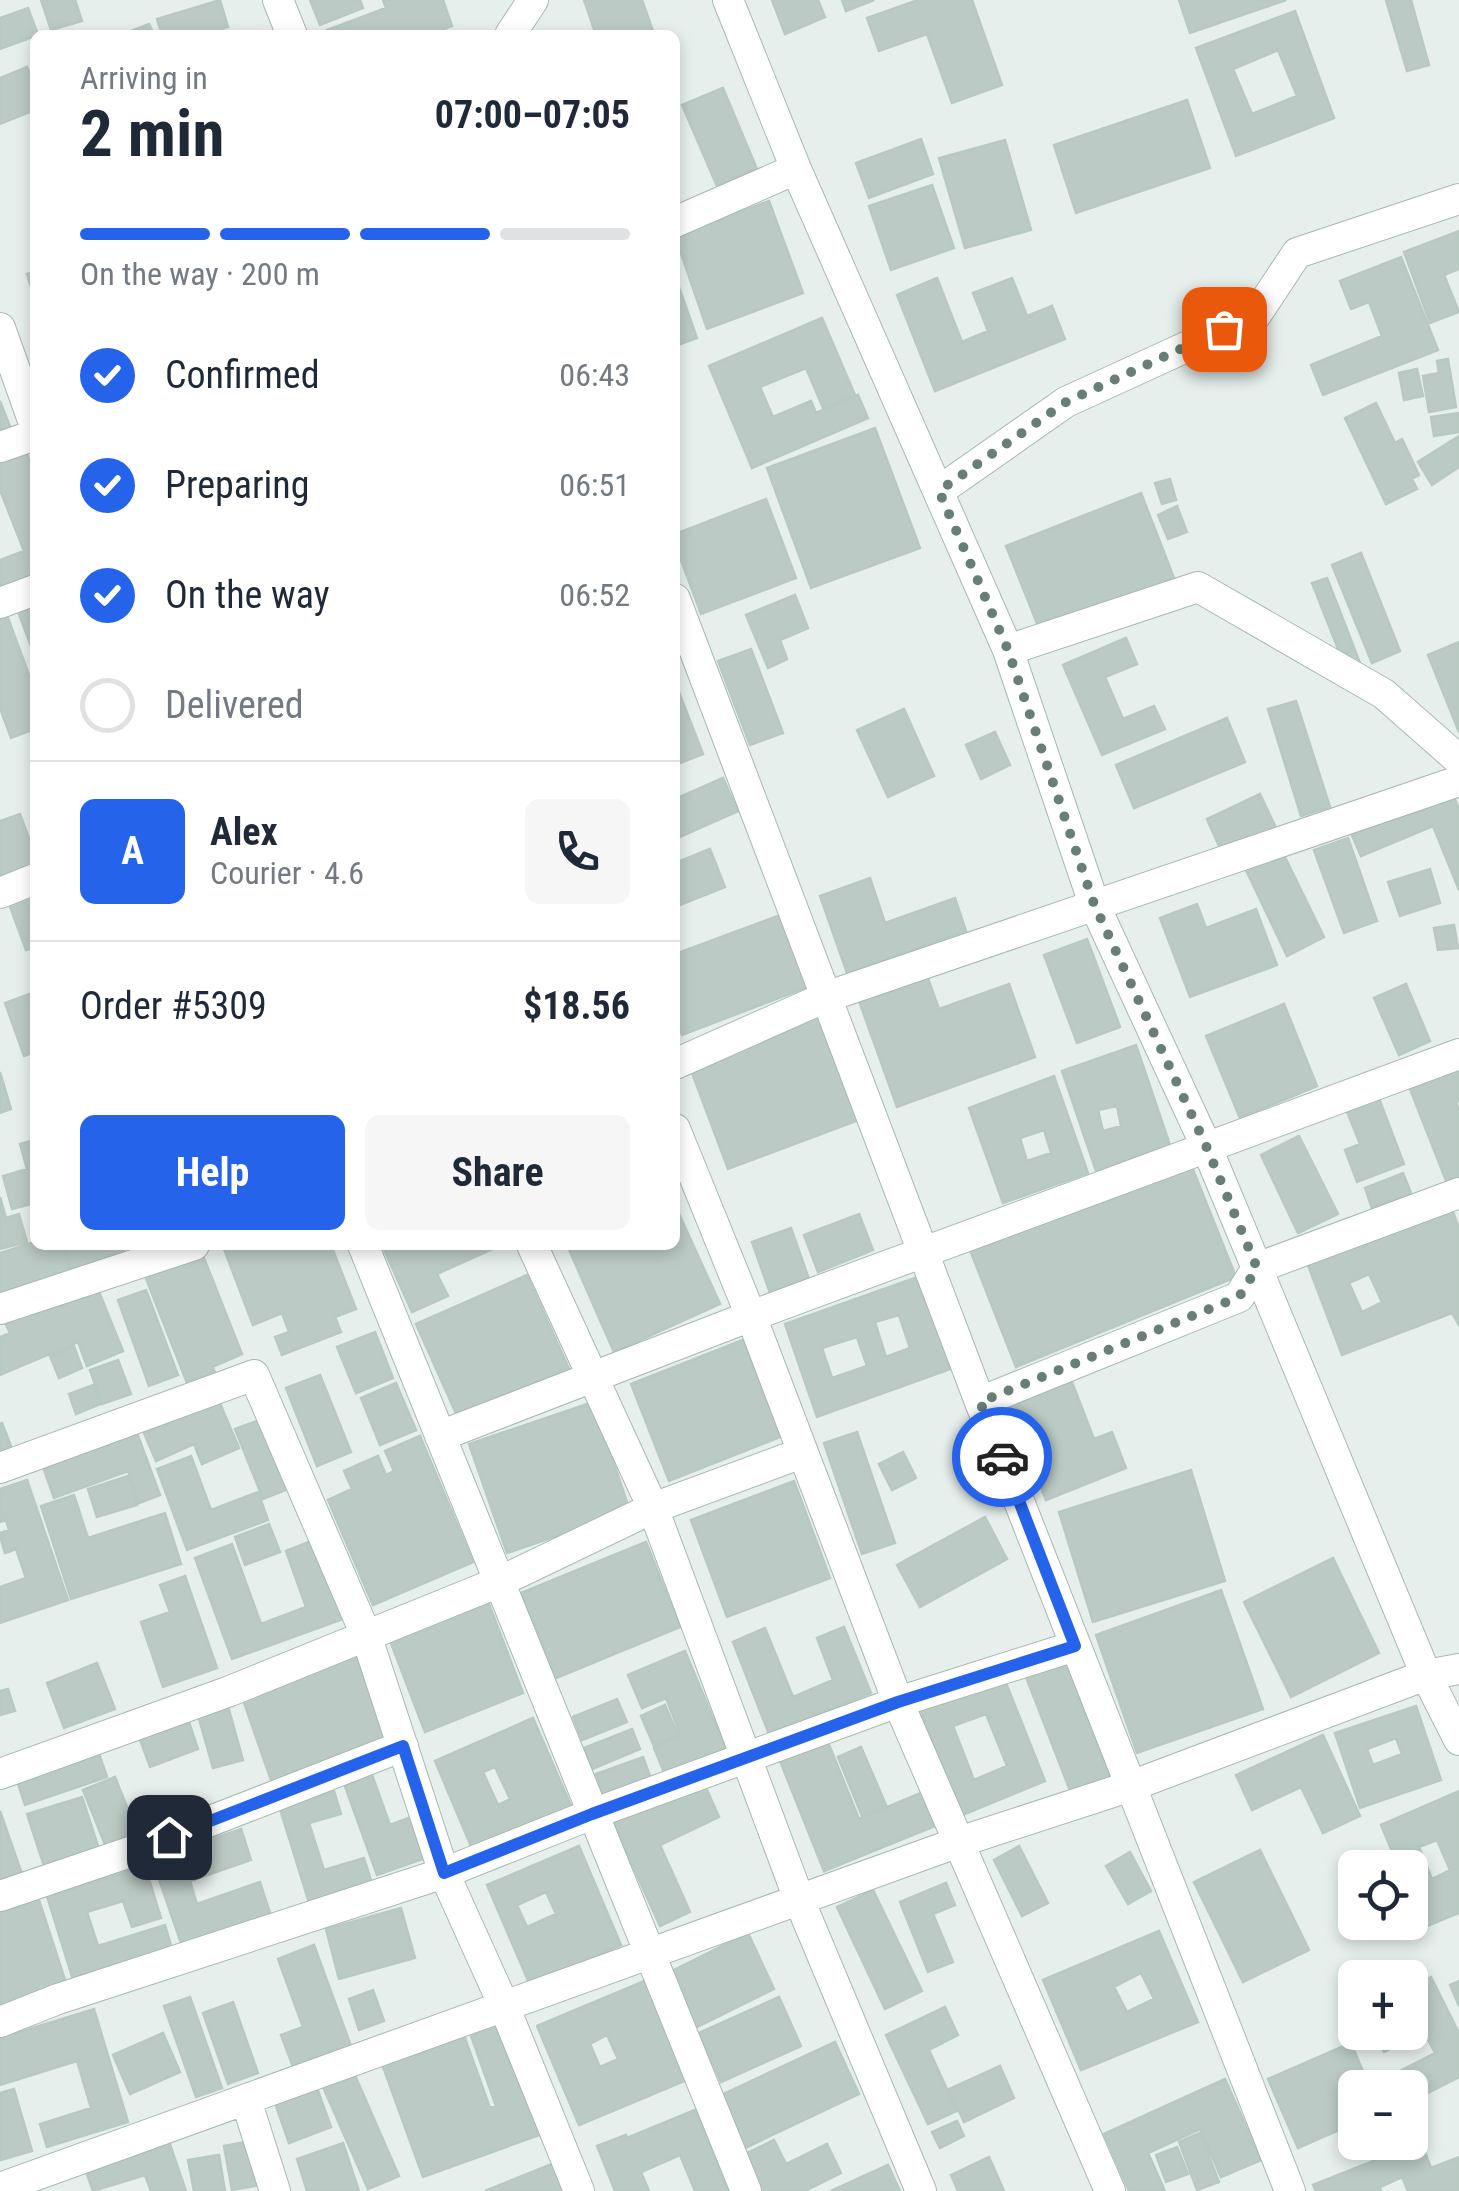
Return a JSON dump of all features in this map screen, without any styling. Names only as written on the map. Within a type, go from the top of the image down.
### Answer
[{"type":"street","points":[[278,0],[290,30]]},
{"type":"street","points":[[513,30],[533,0]]},
{"type":"street","points":[[728,0],[796,169],[1008,650],[1094,904],[1207,1148],[1426,1675],[1459,1740]]},
{"type":"street","points":[[680,220],[796,169]]},
{"type":"street","points":[[939,491],[1066,402],[1256,315],[1297,252],[1459,198]]},
{"type":"street","points":[[0,328],[30,412]]},
{"type":"street","points":[[0,447],[30,437]]},
{"type":"street","points":[[1008,650],[1198,587],[1384,694],[1459,760]]},
{"type":"street","points":[[0,602],[30,592]]},
{"type":"street","points":[[684,651],[826,997],[980,1402],[1290,2191]]},
{"type":"street","points":[[680,1062],[826,997],[1459,781]]},
{"type":"street","points":[[0,893],[30,882]]},
{"type":"street","points":[[440,1436],[751,1316],[1459,1054]]},
{"type":"street","points":[[680,1141],[898,1702],[1110,2191]]},
{"type":"street","points":[[980,1402],[1239,1297],[1257,1268],[1459,1192]]},
{"type":"street","points":[[0,1309],[179,1250]]},
{"type":"street","points":[[366,1250],[746,2191]]},
{"type":"street","points":[[534,1250],[654,1508],[800,1902],[921,2191]]},
{"type":"street","points":[[0,1468],[254,1374],[366,1635],[444,1873],[504,2006],[579,2191]]},
{"type":"street","points":[[0,1774],[230,1691],[499,1582],[654,1508],[802,1452]]},
{"type":"street","points":[[0,2022],[58,1999],[444,1873],[592,1814],[898,1702],[1075,1646]]},
{"type":"street","points":[[0,2188],[959,1842],[1130,1786],[1426,1675],[1459,1669]]},
{"type":"street","points":[[0,1896],[136,1850],[403,1746]]},
{"type":"street","points":[[246,2100],[275,2191]]},
{"type":"building","points":[[41,0],[75,0],[82,21],[51,30]]},
{"type":"building","points":[[220,0],[228,27],[160,30],[157,19]]},
{"type":"building","points":[[310,0],[360,0],[363,8],[320,25]]},
{"type":"building","points":[[383,0],[443,0],[452,26],[441,30],[327,30],[386,8]]},
{"type":"building","points":[[584,0],[642,0],[653,30],[594,30]]},
{"type":"building","points":[[772,0],[818,0],[825,17],[785,34]]},
{"type":"building","points":[[842,0],[874,0],[846,11]]},
{"type":"building","points":[[918,0],[972,0],[1002,85],[952,103],[927,34],[879,51],[867,18]]},
{"type":"building","points":[[1179,0],[1286,0],[1190,33]]},
{"type":"building","points":[[1386,0],[1411,0],[1429,65],[1407,71]]},
{"type":"building","points":[[28,8],[36,30],[30,30],[30,38],[0,49],[0,18]]},
{"type":"building","points":[[1295,11],[1334,118],[1236,156],[1196,48]],"holes":[[[1278,50],[1297,96],[1252,114],[1233,69]]]},
{"type":"building","points":[[27,67],[30,75],[30,112],[0,124],[0,78]]},
{"type":"building","points":[[723,88],[757,169],[717,186],[682,105]]},
{"type":"building","points":[[1187,100],[1210,168],[1076,213],[1054,145]]},
{"type":"building","points":[[921,139],[933,174],[869,198],[856,163]]},
{"type":"building","points":[[1005,140],[1031,230],[965,248],[939,158]]},
{"type":"building","points":[[932,185],[954,248],[891,270],[869,206]]},
{"type":"building","points":[[769,201],[803,293],[707,329],[680,251],[680,234]]},
{"type":"building","points":[[1459,231],[1459,269],[1444,275],[1459,312],[1430,323],[1404,252]]},
{"type":"building","points":[[1401,257],[1438,350],[1323,395],[1311,365],[1382,336],[1369,302],[1351,309],[1340,281]]},
{"type":"building","points":[[937,278],[962,342],[988,331],[973,293],[1012,278],[1027,316],[1052,306],[1065,339],[935,391],[897,295]]},
{"type":"building","points":[[680,290],[697,338],[680,344]]},
{"type":"building","points":[[822,318],[855,395],[823,408],[806,368],[760,387],[773,417],[811,401],[816,413],[858,395],[868,418],[752,468],[709,366]]},
{"type":"building","points":[[1448,359],[1456,407],[1429,412],[1423,376],[1439,373],[1437,361]]},
{"type":"building","points":[[1417,369],[1423,396],[1404,400],[1399,373]]},
{"type":"building","points":[[0,401],[14,437],[0,442]]},
{"type":"building","points":[[1376,403],[1395,443],[1402,439],[1419,475],[1412,479],[1417,489],[1386,504],[1345,418]]},
{"type":"building","points":[[1459,413],[1459,432],[1434,436],[1431,417]]},
{"type":"building","points":[[875,428],[920,548],[811,588],[767,468]]},
{"type":"building","points":[[1459,436],[1459,467],[1432,485],[1418,462]]},
{"type":"building","points":[[24,445],[30,462],[30,579],[0,590],[0,560],[24,551],[0,490],[0,454]]},
{"type":"building","points":[[1170,479],[1176,500],[1162,504],[1155,483]]},
{"type":"building","points":[[1141,493],[1174,578],[1040,631],[1006,546]]},
{"type":"building","points":[[766,499],[796,578],[701,614],[680,557],[680,532]]},
{"type":"building","points":[[1177,506],[1187,532],[1168,539],[1158,515]]},
{"type":"building","points":[[1361,553],[1400,651],[1372,663],[1332,565]]},
{"type":"building","points":[[1327,578],[1360,663],[1346,669],[1312,583]]},
{"type":"building","points":[[795,595],[808,628],[780,640],[787,659],[768,668],[746,615]]},
{"type":"building","points":[[30,607],[30,643],[18,612]]},
{"type":"building","points":[[5,610],[30,678],[30,731],[11,738],[0,708],[0,612]]},
{"type":"building","points":[[1126,638],[1137,664],[1105,677],[1123,719],[1154,706],[1165,729],[1102,755],[1063,665]]},
{"type":"building","points":[[1459,642],[1459,732],[1428,655]]},
{"type":"building","points":[[751,649],[783,733],[750,745],[718,661]]},
{"type":"building","points":[[680,695],[703,754],[680,763]]},
{"type":"building","points":[[1296,701],[1330,807],[1301,816],[1268,709]]},
{"type":"building","points":[[904,709],[934,776],[888,797],[857,730]]},
{"type":"building","points":[[1227,718],[1245,762],[1134,808],[1116,765]]},
{"type":"building","points":[[995,732],[1010,765],[981,779],[966,745]]},
{"type":"building","points":[[723,778],[738,811],[680,837],[680,797]]},
{"type":"building","points":[[1452,792],[1459,809],[1459,890],[1433,826],[1361,856],[1351,833]]},
{"type":"building","points":[[1260,794],[1277,830],[1223,855],[1207,819]]},
{"type":"building","points":[[20,814],[30,841],[30,872],[0,883],[0,821]]},
{"type":"building","points":[[1348,838],[1377,921],[1344,933],[1314,850]]},
{"type":"building","points":[[710,849],[725,887],[680,905],[680,861]]},
{"type":"building","points":[[1281,849],[1324,937],[1287,956],[1245,868]]},
{"type":"building","points":[[1430,869],[1440,903],[1400,916],[1388,882]]},
{"type":"building","points":[[870,878],[885,923],[955,898],[966,931],[847,973],[820,896]]},
{"type":"building","points":[[30,897],[30,949],[26,950],[9,904]]},
{"type":"building","points":[[1197,904],[1206,928],[1256,909],[1277,965],[1190,997],[1160,918]]},
{"type":"building","points":[[783,914],[810,986],[682,1035],[680,952]]},
{"type":"building","points":[[1454,925],[1458,948],[1438,950],[1434,928]]},
{"type":"building","points":[[1087,939],[1120,1027],[1077,1043],[1044,955]]},
{"type":"building","points":[[926,973],[939,1009],[1009,984],[1035,1057],[897,1107],[858,998]]},
{"type":"building","points":[[1406,984],[1430,1041],[1399,1055],[1374,998]]},
{"type":"building","points":[[30,994],[30,1054],[24,1056],[5,1003]]},
{"type":"building","points":[[1284,1004],[1317,1086],[1240,1118],[1206,1036]]},
{"type":"building","points":[[825,1013],[864,1118],[728,1169],[689,1065]]},
{"type":"building","points":[[1136,1045],[1170,1145],[1096,1171],[1062,1071]],"holes":[[[1117,1106],[1121,1126],[1103,1131],[1098,1110]]]},
{"type":"building","points":[[1459,1070],[1459,1178],[1447,1183],[1410,1089]]},
{"type":"building","points":[[0,1072],[11,1109],[0,1113]]},
{"type":"building","points":[[1054,1076],[1088,1173],[1003,1203],[969,1108]],"holes":[[[1044,1130],[1051,1153],[1027,1161],[1020,1138]]]},
{"type":"building","points":[[1378,1096],[1404,1164],[1357,1182],[1345,1150],[1360,1144],[1346,1109]]},
{"type":"building","points":[[1299,1136],[1338,1214],[1298,1233],[1261,1155]]},
{"type":"building","points":[[30,1141],[30,1204],[12,1209],[3,1176],[27,1169],[20,1144]]},
{"type":"building","points":[[1188,1157],[1236,1277],[1016,1367],[968,1245]]},
{"type":"building","points":[[1403,1173],[1411,1193],[1372,1208],[1365,1188]]},
{"type":"building","points":[[0,1197],[6,1218],[19,1214],[27,1242],[0,1249]]},
{"type":"building","points":[[1450,1204],[1459,1228],[1459,1325],[1452,1313],[1342,1355],[1306,1260]],"holes":[[[1369,1274],[1382,1302],[1362,1312],[1349,1283]]]},
{"type":"building","points":[[859,1214],[873,1250],[818,1272],[804,1235]]},
{"type":"building","points":[[680,1216],[720,1304],[614,1352],[569,1250],[680,1250]]},
{"type":"building","points":[[791,1228],[809,1279],[770,1293],[752,1242]]},
{"type":"building","points":[[30,1244],[30,1250],[64,1250],[71,1275],[0,1298],[0,1253]]},
{"type":"building","points":[[65,1250],[124,1250],[126,1258],[72,1274]]},
{"type":"building","points":[[224,1250],[333,1250],[356,1309],[335,1317],[341,1332],[282,1355],[275,1337],[289,1332],[282,1313],[253,1325]]},
{"type":"building","points":[[384,1250],[490,1250],[437,1274],[448,1296],[412,1312]]},
{"type":"building","points":[[202,1253],[242,1354],[212,1367],[215,1372],[187,1383],[145,1276]]},
{"type":"building","points":[[527,1275],[570,1371],[459,1420],[416,1324]]},
{"type":"building","points":[[920,1276],[953,1368],[817,1417],[785,1324]],"holes":[[[899,1315],[910,1348],[886,1357],[875,1322]],[[857,1337],[867,1366],[832,1378],[822,1348]]]},
{"type":"building","points":[[95,1282],[123,1351],[87,1366],[78,1342],[0,1375],[0,1337],[10,1333],[4,1320]]},
{"type":"building","points":[[146,1290],[178,1375],[149,1386],[118,1300]]},
{"type":"building","points":[[375,1332],[393,1378],[356,1393],[337,1347]]},
{"type":"building","points":[[743,1340],[780,1437],[669,1481],[631,1384]]},
{"type":"building","points":[[74,1346],[82,1368],[59,1378],[50,1356]]},
{"type":"building","points":[[118,1360],[131,1394],[102,1404],[90,1370]]},
{"type":"building","points":[[320,1375],[351,1452],[317,1466],[286,1388]]},
{"type":"building","points":[[1070,1377],[1094,1439],[1112,1432],[1126,1468],[1046,1500],[1007,1401]]},
{"type":"building","points":[[396,1383],[416,1430],[380,1445],[361,1398]]},
{"type":"building","points":[[93,1385],[100,1404],[76,1414],[69,1394]]},
{"type":"building","points":[[219,1401],[239,1448],[202,1464],[194,1444],[156,1461],[144,1433]]},
{"type":"building","points":[[593,1402],[630,1511],[507,1553],[469,1444]]},
{"type":"building","points":[[265,1418],[293,1487],[263,1499],[235,1429]]},
{"type":"building","points":[[0,1424],[11,1446],[0,1451]]},
{"type":"building","points":[[857,1432],[895,1543],[862,1554],[824,1443]]},
{"type":"building","points":[[137,1433],[160,1495],[139,1503],[128,1471],[54,1498],[43,1467]]},
{"type":"building","points":[[420,1436],[473,1562],[373,1605],[328,1500],[352,1489],[344,1471],[378,1456],[386,1475],[394,1471],[385,1451]]},
{"type":"building","points":[[903,1452],[916,1478],[892,1490],[879,1464]]},
{"type":"building","points":[[191,1456],[211,1510],[258,1492],[268,1520],[187,1550],[157,1469]]},
{"type":"building","points":[[1191,1470],[1225,1581],[1093,1622],[1059,1512]]},
{"type":"building","points":[[128,1476],[137,1505],[97,1517],[88,1489]]},
{"type":"building","points":[[27,1480],[68,1600],[0,1623],[0,1587],[26,1578],[16,1549],[5,1553],[0,1536],[9,1530],[6,1520],[0,1522],[0,1489]]},
{"type":"building","points":[[794,1481],[830,1578],[727,1617],[691,1520]]},
{"type":"building","points":[[74,1495],[88,1538],[165,1513],[181,1564],[71,1599],[41,1506]]},
{"type":"building","points":[[985,1517],[1007,1559],[920,1607],[897,1565]]},
{"type":"building","points":[[269,1524],[280,1552],[245,1565],[235,1537]]},
{"type":"building","points":[[314,1540],[343,1619],[232,1659],[195,1558],[232,1544],[261,1624],[306,1607],[286,1551]]},
{"type":"building","points":[[646,1542],[680,1627],[556,1678],[521,1593]]},
{"type":"building","points":[[1333,1558],[1379,1653],[1291,1697],[1244,1602]]},
{"type":"building","points":[[185,1576],[217,1668],[163,1687],[141,1622],[170,1612],[160,1585]]},
{"type":"building","points":[[1221,1590],[1263,1709],[1137,1753],[1096,1635]]},
{"type":"building","points":[[487,1599],[523,1693],[425,1732],[389,1638]]},
{"type":"building","points":[[844,1627],[871,1693],[769,1734],[733,1642],[765,1628],[793,1697],[833,1680],[817,1638]]},
{"type":"building","points":[[685,1651],[727,1751],[666,1777],[654,1748],[681,1736],[666,1698],[642,1708],[628,1675]]},
{"type":"building","points":[[356,1654],[389,1746],[273,1786],[241,1694]]},
{"type":"building","points":[[1065,1662],[1110,1778],[1071,1793],[1026,1677]]},
{"type":"building","points":[[97,1663],[115,1709],[64,1728],[47,1683]]},
{"type":"building","points":[[1002,1673],[1045,1781],[962,1815],[919,1707]],"holes":[[[986,1714],[1007,1766],[974,1780],[953,1726]]]},
{"type":"building","points":[[8,1689],[15,1711],[0,1715],[0,1691]]},
{"type":"building","points":[[226,1699],[243,1760],[213,1768],[196,1708]]},
{"type":"building","points":[[617,1699],[627,1722],[582,1740],[573,1717]]},
{"type":"building","points":[[665,1705],[678,1735],[654,1746],[641,1716]]},
{"type":"building","points":[[1416,1706],[1441,1780],[1360,1808],[1335,1733]],"holes":[[[1396,1738],[1402,1754],[1373,1765],[1367,1749]]]},
{"type":"building","points":[[533,1718],[572,1808],[473,1851],[435,1761]],"holes":[[[495,1767],[510,1799],[498,1805],[483,1772]]]},
{"type":"building","points":[[188,1719],[198,1749],[150,1767],[139,1737]]},
{"type":"building","points":[[632,1729],[640,1749],[592,1769],[584,1748]]},
{"type":"building","points":[[1323,1735],[1360,1816],[1323,1833],[1301,1787],[1252,1810],[1236,1775]]},
{"type":"building","points":[[828,1742],[859,1819],[921,1793],[935,1826],[824,1871],[780,1761]]},
{"type":"building","points":[[861,1747],[886,1805],[862,1816],[838,1757]]},
{"type":"building","points":[[98,1751],[107,1777],[25,1805],[16,1778]]},
{"type":"building","points":[[643,1757],[651,1779],[603,1795],[596,1774]]},
{"type":"building","points":[[370,1769],[390,1825],[411,1817],[426,1858],[377,1875],[342,1778]]},
{"type":"building","points":[[115,1777],[138,1834],[106,1847],[83,1790]]},
{"type":"building","points":[[703,1781],[719,1817],[660,1845],[690,1912],[660,1926],[613,1822]]},
{"type":"building","points":[[334,1791],[341,1814],[309,1823],[324,1870],[364,1858],[374,1890],[311,1909],[280,1809]]},
{"type":"building","points":[[1459,1791],[1459,1913],[1428,1926],[1428,1869],[1432,1879],[1450,1870],[1437,1840],[1419,1847],[1420,1850],[1391,1850],[1381,1825]]},
{"type":"building","points":[[82,1797],[99,1849],[44,1866],[27,1814]]},
{"type":"building","points":[[0,1811],[22,1874],[0,1882]]},
{"type":"building","points":[[241,1829],[251,1860],[190,1881],[197,1904],[260,1882],[272,1919],[183,1949],[152,1859]]},
{"type":"building","points":[[579,1846],[621,1945],[530,1985],[487,1885]],"holes":[[[546,1892],[556,1914],[527,1927],[517,1905]]]},
{"type":"building","points":[[1019,1846],[1048,1903],[1022,1916],[994,1860]]},
{"type":"building","points":[[1260,1850],[1309,1950],[1243,1982],[1194,1882]]},
{"type":"building","points":[[1130,1852],[1151,1891],[1128,1904],[1106,1866]]},
{"type":"building","points":[[145,1866],[161,1918],[132,1927],[123,1901],[87,1912],[98,1946],[165,1925],[173,1952],[74,1983],[47,1896]]},
{"type":"building","points":[[946,1883],[955,1905],[933,1914],[953,1962],[928,1972],[900,1902]]},
{"type":"building","points":[[873,1890],[922,1991],[885,2009],[837,1907]]},
{"type":"building","points":[[38,1897],[67,1986],[0,2009],[0,1910]]},
{"type":"building","points":[[401,1908],[415,1958],[339,1979],[326,1929]]},
{"type":"building","points":[[1159,1931],[1198,2022],[1081,2070],[1043,1980]],"holes":[[[1141,1973],[1154,1999],[1127,2012],[1114,1987]]]},
{"type":"building","points":[[748,1933],[774,1989],[697,2027],[670,1972]]},
{"type":"building","points":[[314,1945],[351,2046],[293,2067],[281,2035],[303,2027],[278,1959]]},
{"type":"building","points":[[1431,1977],[1459,2033],[1459,2077],[1428,2093],[1428,2070],[1402,2070],[1435,2053],[1428,2040]]},
{"type":"building","points":[[647,1980],[689,2079],[579,2125],[537,2026]],"holes":[[[607,2035],[618,2059],[600,2067],[590,2044]]]},
{"type":"building","points":[[1459,1981],[1459,2006],[1450,1985]]},
{"type":"building","points":[[373,1990],[384,2021],[359,2030],[349,1999]]},
{"type":"building","points":[[190,1997],[222,2088],[196,2097],[164,2006]]},
{"type":"building","points":[[779,1997],[801,2046],[721,2082],[699,2033]]},
{"type":"building","points":[[233,2002],[258,2073],[228,2084],[203,2013]]},
{"type":"building","points":[[945,2007],[958,2035],[929,2050],[957,2111],[928,2124],[886,2035]]},
{"type":"building","points":[[94,2009],[128,2122],[47,2147],[40,2124],[91,2108],[77,2061],[0,2085],[0,2038]]},
{"type":"building","points":[[503,2025],[542,2134],[423,2177],[382,2064],[464,2035],[490,2108],[496,2106],[471,2036]]},
{"type":"building","points":[[163,2033],[180,2072],[130,2094],[113,2055]]},
{"type":"building","points":[[835,2042],[859,2094],[743,2149],[719,2096]]},
{"type":"building","points":[[1338,2049],[1354,2050],[1362,2070],[1338,2070],[1338,2130],[1298,2148],[1268,2079]]},
{"type":"building","points":[[1000,2066],[1014,2098],[964,2122],[949,2089]]},
{"type":"building","points":[[354,2073],[399,2176],[368,2189],[323,2087]]},
{"type":"building","points":[[1225,2079],[1261,2160],[1221,2177],[1200,2129],[1148,2153],[1165,2191],[1129,2191],[1104,2134]]},
{"type":"building","points":[[317,2088],[331,2127],[289,2143],[275,2103]]},
{"type":"building","points":[[14,2089],[32,2151],[1,2160],[0,2093]]},
{"type":"building","points":[[695,2110],[728,2191],[695,2191],[680,2155],[641,2172],[649,2191],[615,2191],[597,2146]]},
{"type":"building","points":[[957,2121],[964,2136],[940,2148],[932,2132]]},
{"type":"building","points":[[1200,2133],[1219,2182],[1197,2190],[1179,2142]]},
{"type":"building","points":[[167,2136],[186,2191],[151,2191],[145,2175],[93,2191],[84,2166]]},
{"type":"building","points":[[774,2140],[786,2164],[827,2144],[841,2173],[805,2191],[761,2191],[743,2155]]},
{"type":"building","points":[[251,2141],[260,2185],[232,2190],[224,2146]]},
{"type":"building","points":[[343,2143],[359,2191],[307,2191],[297,2159]]},
{"type":"building","points":[[1177,2147],[1188,2174],[1166,2182],[1156,2155]]},
{"type":"building","points":[[219,2155],[225,2191],[194,2191],[188,2160]]},
{"type":"building","points":[[989,2157],[1004,2191],[958,2191],[951,2175]]},
{"type":"building","points":[[1459,2157],[1459,2191],[1408,2191],[1402,2177],[1380,2187],[1381,2191],[1316,2191],[1313,2185],[1376,2160],[1428,2160],[1431,2168]]},
{"type":"building","points":[[554,2163],[566,2191],[485,2191]]},
{"type":"building","points":[[888,2165],[900,2191],[831,2191]]},
{"type":"way so far","points":[[1002,1457],[980,1402],[1239,1297],[1257,1268],[1207,1148],[1094,904],[1008,650],[939,491],[1066,402],[1224,329]]},
{"type":"route","points":[[169,1837],[403,1746],[444,1873],[592,1814],[898,1702],[1075,1646],[1002,1457]]}]
